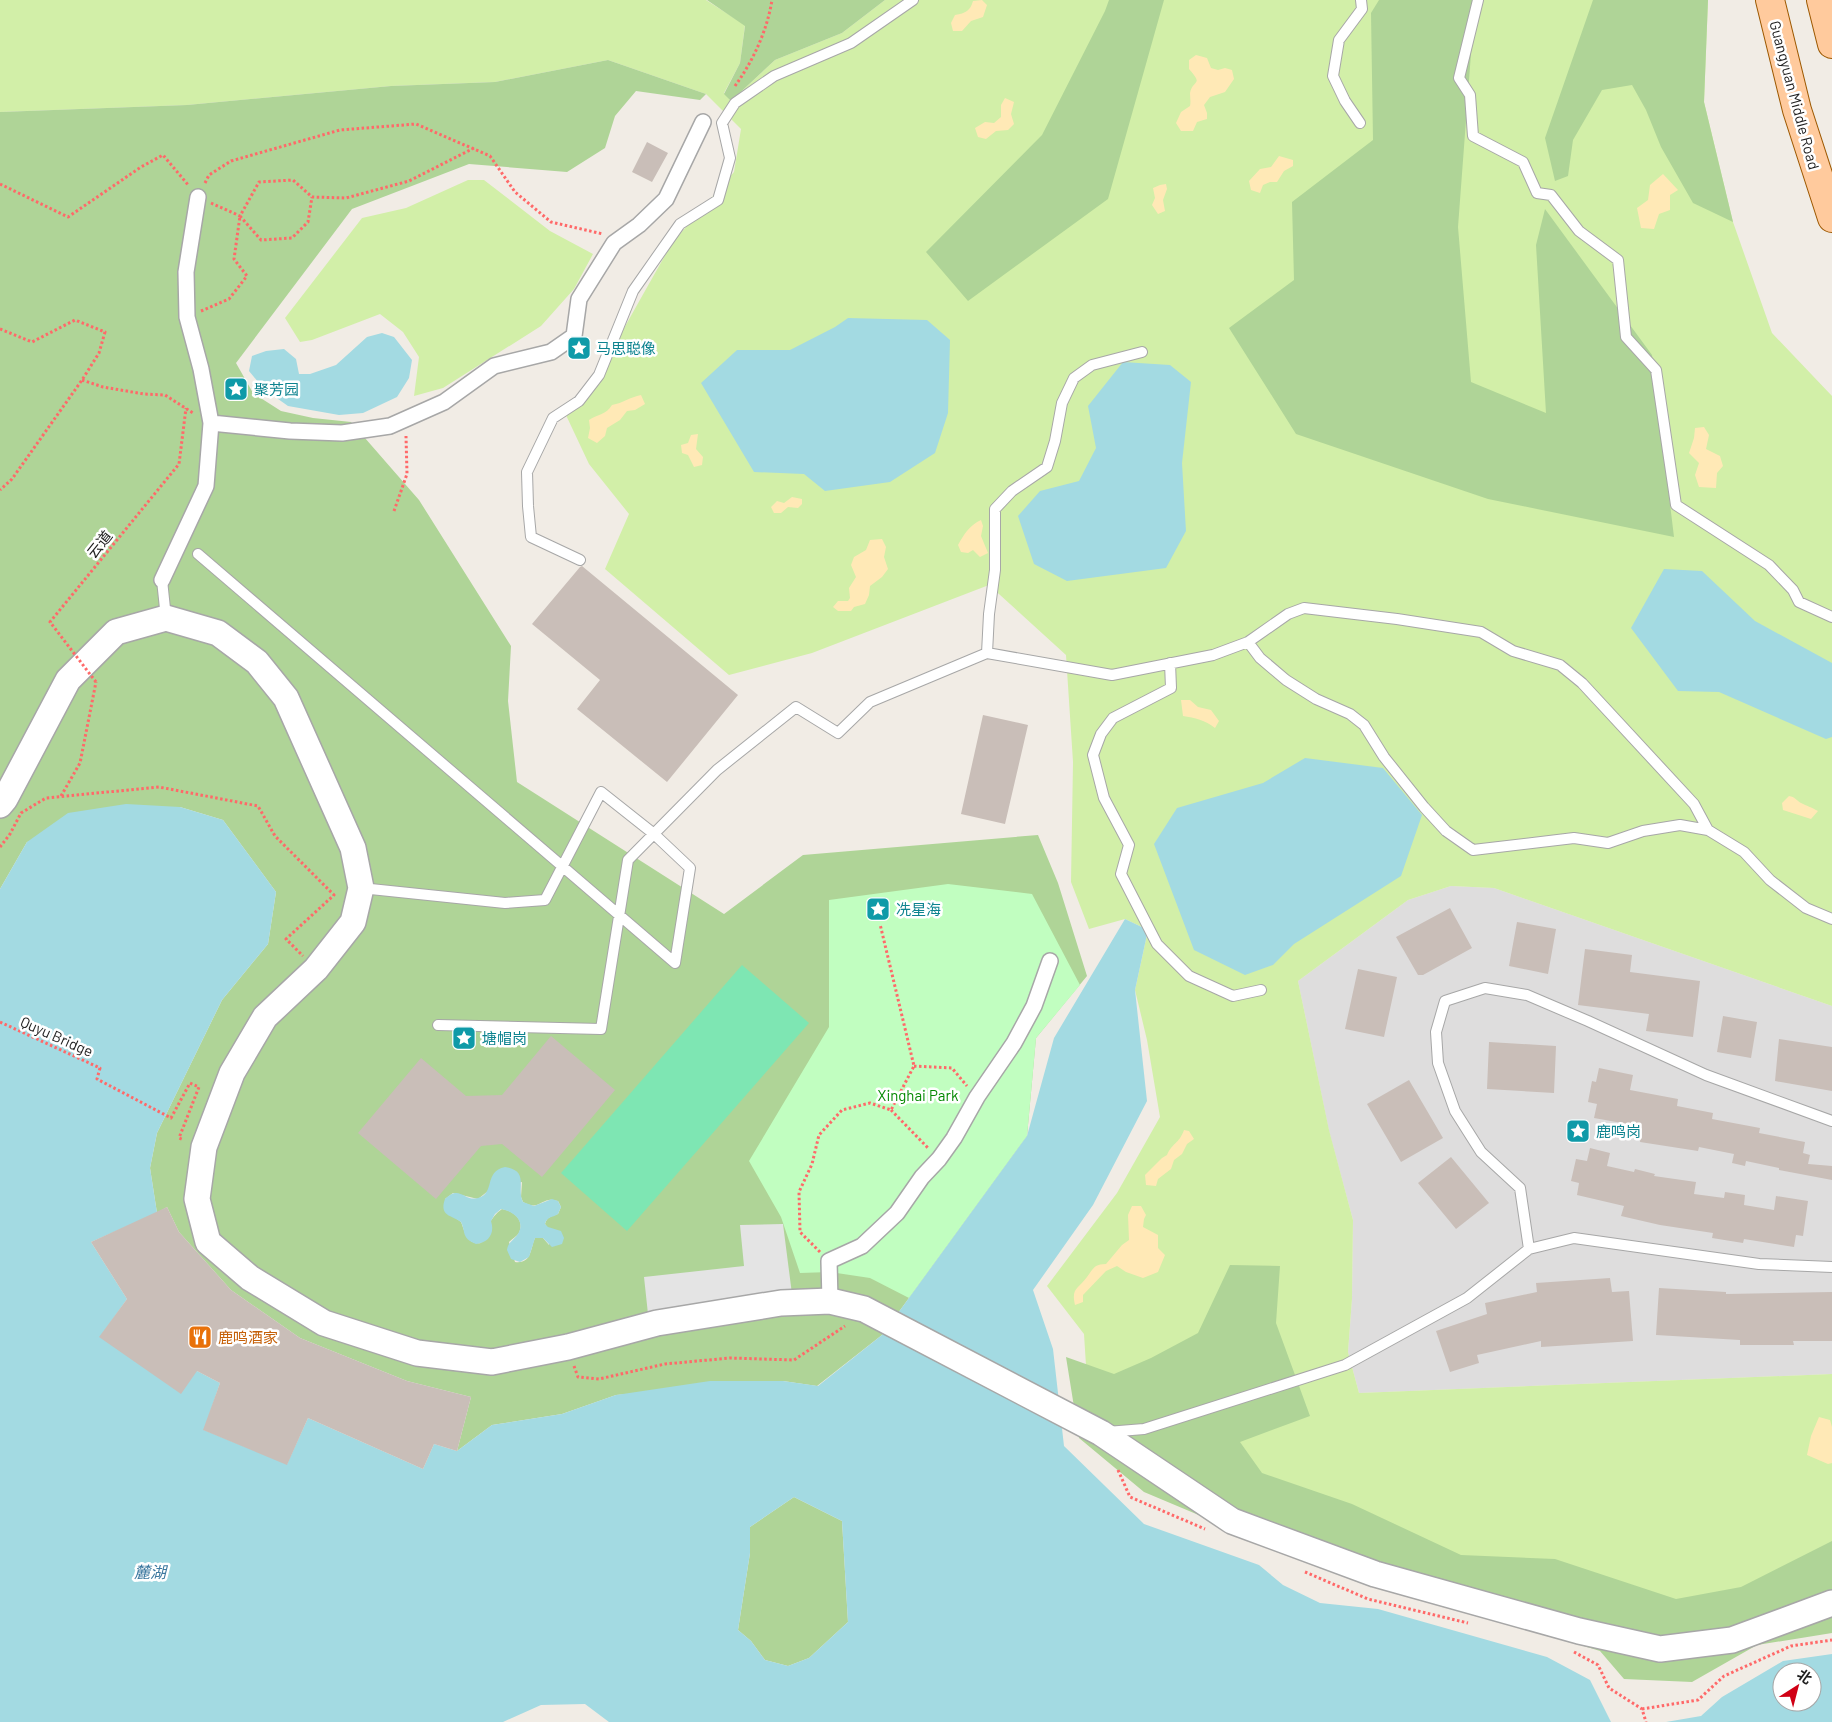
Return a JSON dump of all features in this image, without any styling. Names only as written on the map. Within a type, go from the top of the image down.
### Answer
[{"type":"main road","name":"Guangyuan Middle Road","points":[[1770,0],[1797,110],[1832,218]]},
{"type":"main road","points":[[1821,0],[1832,44]]},
{"type":"street","points":[[210,424],[290,431],[342,433],[390,426],[444,402],[494,366],[551,352],[574,336],[579,299],[614,243],[640,225],[666,199],[703,122]]},
{"type":"street","points":[[162,580],[206,486],[210,424],[201,369],[187,317],[186,272],[198,197]]},
{"type":"street","points":[[0,805],[5,799],[68,680],[116,632],[166,618],[218,632],[257,662],[286,698],[354,848],[361,888],[353,922],[316,970],[265,1017],[232,1073],[204,1147],[197,1199],[208,1242],[250,1278],[324,1323],[417,1353],[492,1362],[568,1347],[657,1323],[781,1303],[830,1301],[864,1309],[1101,1433],[1232,1521],[1374,1574],[1579,1631],[1660,1649],[1732,1640],[1832,1603]]},
{"type":"street","points":[[830,1301],[829,1261],[862,1246],[897,1212],[922,1177],[939,1159],[954,1138],[976,1097],[1014,1043],[1034,1006],[1050,961]]},
{"type":"lane","points":[[580,560],[531,537],[527,472],[553,418],[579,400],[599,375],[633,291],[680,224],[718,200],[730,158],[722,123],[735,103],[774,76],[851,43],[913,0]]},
{"type":"lane","points":[[1360,123],[1345,101],[1333,76],[1339,40],[1362,10],[1361,0]]},
{"type":"lane","points":[[1478,0],[1459,78],[1470,95],[1473,136],[1523,162],[1537,193],[1551,195],[1579,231],[1618,260],[1626,337],[1656,370],[1676,505],[1769,565],[1793,590],[1799,602],[1832,616]]},
{"type":"lane","points":[[987,653],[989,614],[995,570],[995,509],[1012,491],[1047,468],[1055,441],[1062,403],[1074,378],[1092,364],[1142,352]]},
{"type":"lane","points":[[198,554],[562,866],[675,962],[690,868],[654,834],[601,792],[562,866],[545,900],[505,903],[361,888]]},
{"type":"lane","points":[[162,580],[166,618]]},
{"type":"lane","points":[[438,1025],[601,1029],[628,860],[718,770],[796,707],[838,734],[870,702],[987,653],[1112,675],[1213,655],[1248,642],[1288,614],[1304,608],[1397,619],[1481,632],[1513,651],[1560,665],[1582,683],[1694,804],[1708,830]]},
{"type":"lane","points":[[1248,642],[1260,658],[1286,680],[1316,699],[1350,714],[1364,725],[1384,757],[1424,807],[1446,831],[1473,850],[1574,838],[1608,843],[1643,831],[1680,825],[1708,830],[1744,852],[1770,880],[1806,908],[1832,919]]},
{"type":"lane","points":[[1170,663],[1171,688],[1113,718],[1101,734],[1093,755],[1104,798],[1129,845],[1121,874],[1157,944],[1189,976],[1233,996],[1261,990]]},
{"type":"lane","points":[[1529,1250],[1520,1188],[1481,1152],[1455,1111],[1441,1071],[1438,1062],[1436,1032],[1444,1001],[1486,988],[1527,995],[1706,1075],[1832,1121]]},
{"type":"lane","points":[[1101,1433],[1144,1429],[1345,1365],[1467,1298],[1529,1250],[1574,1238],[1759,1264],[1832,1267]]},
{"type":"path","points":[[733,89],[754,56],[772,0]]},
{"type":"path","points":[[198,197],[210,175],[231,161],[340,130],[416,124],[490,156],[515,192],[551,222],[608,235],[614,243]]},
{"type":"path","points":[[187,317],[229,299],[247,276],[234,259],[240,216],[259,182],[293,180],[312,197],[346,198],[408,181],[474,148]]},
{"type":"path","points":[[0,184],[68,217],[141,167],[163,155],[198,197],[240,216],[262,240],[292,238],[308,222],[312,197]]},
{"type":"path","points":[[0,329],[32,342],[75,320],[105,332],[99,353],[82,380],[12,479],[0,490]]},
{"type":"path","points":[[82,380],[103,387],[165,395],[210,424]]},
{"type":"path","name":"云道","points":[[61,796],[80,762],[96,682],[50,622],[179,464],[186,408]]},
{"type":"path","points":[[394,511],[407,474],[406,436],[411,416]]},
{"type":"path","points":[[0,847],[21,813],[46,798],[159,787],[258,806],[275,836],[334,895],[286,939],[316,970]]},
{"type":"path","points":[[880,924],[914,1066],[891,1110]]},
{"type":"path","name":"Quyu Bridge","points":[[0,1022],[100,1068],[97,1079],[171,1118],[190,1082],[199,1087],[179,1138],[204,1147]]},
{"type":"path","points":[[914,1066],[952,1068],[976,1097]]},
{"type":"path","points":[[829,1261],[800,1232],[799,1192],[812,1164],[819,1135],[842,1110],[870,1103],[891,1110],[939,1159]]},
{"type":"path","points":[[568,1347],[578,1377],[599,1379],[666,1364],[730,1358],[794,1360],[840,1330],[864,1309]]},
{"type":"path","points":[[1642,1709],[1698,1700],[1724,1676],[1782,1649],[1832,1640]]},
{"type":"shaded area","points":[[1451,886],[1494,888],[1832,1006],[1832,1374],[1359,1393],[1348,1352],[1352,1299],[1353,1220],[1329,1131],[1298,981],[1408,900]]},
{"type":"shaded area","points":[[783,1224],[792,1294],[648,1314],[644,1277],[744,1266],[740,1225]]},
{"type":"green space","points":[[0,0],[706,0],[745,25],[740,63],[724,93],[731,101],[775,60],[842,33],[885,0],[1708,0],[1704,102],[1733,222],[1772,333],[1832,396],[1832,1006],[1494,888],[1451,886],[1408,900],[1298,981],[1329,1130],[1353,1220],[1352,1299],[1348,1352],[1359,1393],[1832,1374],[1832,1598],[1726,1630],[1232,1521],[1088,1397],[1084,1334],[1047,1286],[1117,1193],[1160,1117],[1147,1040],[1135,990],[1148,930],[1125,919],[1089,929],[1071,882],[1073,762],[1066,655],[989,585],[812,653],[729,675],[605,569],[629,514],[589,464],[565,413],[610,353],[672,243],[734,172],[741,129],[706,94],[608,60],[495,82],[391,86],[187,105],[0,112]]},
{"type":"green space","points":[[707,0],[885,0],[842,33],[775,60],[731,101],[724,94],[740,63],[745,26]]},
{"type":"green space","points":[[1109,0],[1164,0],[1108,199],[968,301],[926,252],[1042,135]]},
{"type":"green space","points":[[1379,0],[1475,0],[1458,227],[1471,382],[1546,413],[1536,245],[1545,209],[1652,355],[1674,537],[1488,499],[1296,434],[1229,328],[1294,280],[1292,202],[1373,140],[1371,13]]},
{"type":"green space","points":[[1593,0],[1708,0],[1704,102],[1733,222],[1693,203],[1661,147],[1646,110],[1632,85],[1602,90],[1573,140],[1568,176],[1555,181],[1545,138]]},
{"type":"green space","points":[[608,60],[706,94],[700,100],[636,91],[615,116],[605,148],[567,172],[469,164],[352,209],[236,363],[253,393],[281,411],[313,418],[351,422],[419,500],[511,646],[508,701],[517,782],[724,914],[803,855],[1038,835],[1058,883],[1087,976],[1036,1038],[1027,1136],[882,1335],[817,1386],[783,1381],[616,1395],[562,1414],[492,1425],[457,1451],[471,1397],[407,1381],[300,1338],[231,1290],[179,1232],[167,1207],[157,1213],[150,1168],[157,1133],[222,1000],[268,944],[276,892],[223,820],[180,807],[27,842],[0,889],[0,112],[187,105],[391,86],[495,82]],"holes":[[[522,1182],[521,1197],[523,1202],[528,1204],[537,1205],[551,1200],[558,1201],[561,1207],[558,1214],[550,1217],[545,1224],[549,1245],[543,1238],[535,1238],[530,1255],[525,1261],[521,1262],[515,1262],[509,1242],[519,1233],[520,1224],[517,1216],[502,1209],[491,1220],[481,1243],[476,1243],[467,1237],[461,1222],[457,1219],[445,1199],[453,1193],[478,1199],[488,1191]]]},
{"type":"green space","points":[[468,180],[484,180],[550,231],[593,254],[574,289],[541,326],[443,388],[414,396],[419,357],[403,332],[380,314],[312,340],[300,342],[285,318],[362,218],[406,208]]},
{"type":"green space","name":"Xinghai Park","points":[[948,884],[1032,894],[1080,985],[1036,1038],[1027,1136],[909,1298],[870,1278],[830,1272],[800,1273],[781,1217],[749,1161],[829,1027],[829,900]]},
{"type":"green space","points":[[742,965],[809,1023],[627,1231],[561,1173]]},
{"type":"green space","points":[[1230,1265],[1280,1266],[1276,1323],[1310,1416],[1240,1442],[1262,1473],[1352,1504],[1461,1555],[1555,1559],[1676,1599],[1741,1587],[1832,1541],[1832,1633],[1757,1645],[1692,1682],[1624,1679],[1600,1651],[1315,1564],[1144,1492],[1079,1438],[1066,1357],[1114,1374],[1151,1358],[1198,1333]]},
{"type":"green space","points":[[794,1497],[842,1521],[848,1622],[809,1658],[788,1666],[765,1660],[751,1641],[738,1630],[750,1553],[750,1527]]},
{"type":"sand","points":[[982,0],[987,5],[983,17],[971,21],[962,31],[953,31],[951,23],[955,15],[967,11],[973,1]]},
{"type":"sand","points":[[1196,55],[1207,58],[1211,68],[1232,70],[1234,79],[1225,92],[1210,97],[1204,105],[1207,119],[1197,122],[1193,131],[1181,131],[1176,123],[1181,112],[1190,106],[1191,89],[1197,80],[1189,69],[1189,60]]},
{"type":"sand","points":[[1005,98],[1014,102],[1011,114],[1014,124],[1008,130],[996,131],[986,139],[978,137],[975,128],[985,122],[994,123],[1001,117],[1001,105]]},
{"type":"sand","points":[[1279,156],[1293,160],[1293,166],[1284,171],[1277,182],[1263,185],[1260,193],[1251,190],[1249,181],[1260,169],[1271,167]]},
{"type":"sand","points":[[1663,174],[1678,190],[1670,195],[1670,210],[1659,214],[1654,229],[1641,228],[1637,208],[1648,200],[1650,185]]},
{"type":"sand","points":[[1166,184],[1167,189],[1163,200],[1165,211],[1158,214],[1152,205],[1155,198],[1153,188]]},
{"type":"sand","points":[[641,395],[645,404],[635,410],[627,411],[620,420],[607,428],[605,436],[597,443],[588,438],[589,420],[604,413],[612,405]]},
{"type":"sand","points":[[1704,427],[1709,435],[1706,449],[1720,456],[1723,466],[1717,473],[1716,488],[1699,487],[1695,475],[1699,463],[1689,453],[1695,428]]},
{"type":"sand","points":[[698,434],[696,449],[703,457],[702,465],[694,467],[688,455],[682,453],[681,445],[688,443],[691,435]]},
{"type":"sand","points":[[792,497],[802,499],[802,504],[798,508],[788,507],[781,513],[774,513],[771,507],[777,501],[784,503]]},
{"type":"sand","points":[[981,520],[983,526],[981,536],[988,553],[980,557],[973,550],[968,553],[961,552],[958,545],[963,537],[970,527]]},
{"type":"sand","points":[[882,539],[886,547],[884,557],[888,569],[882,577],[870,586],[865,604],[854,607],[851,611],[838,611],[833,607],[838,601],[848,601],[850,598],[849,588],[856,577],[851,565],[854,557],[866,550],[870,540]]},
{"type":"sand","points":[[1181,700],[1190,700],[1198,707],[1211,710],[1219,721],[1215,728],[1200,720],[1183,716]]},
{"type":"sand","points":[[1789,796],[1818,811],[1811,819],[1783,810],[1782,803]]},
{"type":"sand","points":[[1184,1130],[1189,1131],[1194,1139],[1187,1144],[1182,1154],[1174,1160],[1171,1169],[1158,1179],[1156,1186],[1146,1185],[1145,1175],[1167,1155]]},
{"type":"sand","points":[[1132,1206],[1141,1206],[1146,1215],[1143,1227],[1158,1235],[1158,1248],[1165,1255],[1158,1272],[1143,1278],[1126,1272],[1117,1266],[1106,1271],[1083,1295],[1083,1302],[1075,1305],[1074,1295],[1076,1289],[1092,1269],[1106,1264],[1122,1245],[1129,1240],[1128,1215]]},
{"type":"sand","points":[[1819,1417],[1830,1420],[1832,1427],[1832,1463],[1828,1464],[1807,1455],[1811,1436]]},
{"type":"water","points":[[848,318],[927,320],[950,340],[948,413],[935,453],[890,482],[825,491],[804,474],[754,472],[701,383],[737,350],[790,350],[835,327]]},
{"type":"water","points":[[382,333],[394,337],[412,360],[409,378],[397,397],[363,413],[339,415],[288,406],[264,389],[249,371],[252,356],[266,351],[284,349],[296,359],[299,374],[310,374],[336,365],[367,337]]},
{"type":"water","points":[[1123,362],[1170,365],[1191,382],[1182,463],[1186,531],[1166,568],[1067,581],[1034,564],[1018,516],[1040,491],[1079,481],[1096,448],[1088,406]]},
{"type":"water","points":[[1664,569],[1702,571],[1755,621],[1832,663],[1832,737],[1826,739],[1719,692],[1678,691],[1631,628]]},
{"type":"water","points":[[1305,758],[1383,768],[1422,815],[1401,876],[1294,944],[1273,965],[1245,975],[1194,950],[1154,844],[1177,808],[1263,783]]},
{"type":"water","name":"麓湖","points":[[126,804],[180,807],[223,820],[276,892],[268,944],[222,1000],[157,1133],[150,1168],[157,1213],[91,1242],[127,1299],[100,1337],[197,1371],[220,1383],[204,1430],[287,1464],[308,1418],[423,1469],[434,1444],[457,1451],[492,1425],[562,1414],[616,1395],[710,1381],[783,1381],[818,1386],[882,1335],[1027,1136],[1054,1038],[1125,919],[1148,930],[1135,990],[1147,1101],[1093,1205],[1033,1290],[1053,1349],[1064,1446],[1144,1524],[1259,1565],[1283,1585],[1320,1603],[1378,1609],[1547,1657],[1590,1680],[1611,1722],[609,1722],[585,1704],[541,1705],[503,1722],[0,1722],[0,889],[27,842],[68,813]],"holes":[[[794,1497],[842,1521],[848,1622],[809,1658],[788,1666],[765,1660],[751,1641],[738,1630],[750,1553],[750,1527]]]},
{"type":"water","points":[[505,1167],[513,1169],[520,1176],[523,1202],[534,1206],[552,1199],[558,1201],[561,1207],[558,1214],[548,1218],[545,1224],[548,1227],[561,1231],[564,1238],[562,1244],[552,1247],[543,1238],[535,1238],[529,1257],[520,1262],[511,1259],[507,1250],[508,1245],[520,1229],[519,1221],[514,1214],[501,1209],[491,1221],[492,1230],[490,1237],[484,1242],[476,1244],[466,1237],[461,1222],[447,1214],[444,1209],[445,1199],[455,1193],[473,1199],[483,1195],[487,1192],[494,1173]]},
{"type":"water","points":[[1832,1654],[1832,1722],[1666,1722],[1701,1716],[1722,1697],[1772,1667],[1772,1712],[1822,1712],[1822,1662],[1781,1662]]},
{"type":"building","points":[[647,142],[668,153],[652,182],[632,172]]},
{"type":"building","points":[[582,566],[738,695],[667,782],[577,709],[600,680],[532,624]]},
{"type":"building","points":[[983,715],[1028,725],[1005,824],[961,814]]},
{"type":"building","points":[[1450,908],[1472,948],[1423,975],[1418,975],[1396,937]]},
{"type":"building","points":[[1517,922],[1556,929],[1548,974],[1509,966]]},
{"type":"building","points":[[1585,949],[1632,955],[1630,972],[1700,981],[1693,1037],[1646,1031],[1649,1014],[1578,1005]]},
{"type":"building","points":[[1358,969],[1397,977],[1384,1037],[1345,1029]]},
{"type":"building","points":[[1723,1016],[1757,1022],[1751,1058],[1717,1052]]},
{"type":"building","points":[[551,1036],[615,1090],[542,1177],[502,1144],[481,1146],[436,1199],[358,1133],[421,1058],[466,1096],[502,1095]]},
{"type":"building","points":[[1779,1039],[1832,1047],[1832,1091],[1775,1081]]},
{"type":"building","points":[[1489,1042],[1556,1046],[1554,1093],[1487,1089]]},
{"type":"building","points":[[1599,1068],[1633,1075],[1630,1090],[1678,1099],[1677,1106],[1713,1113],[1712,1119],[1760,1128],[1759,1133],[1805,1142],[1803,1153],[1810,1155],[1808,1164],[1832,1166],[1832,1180],[1779,1170],[1779,1168],[1746,1161],[1745,1166],[1732,1163],[1734,1154],[1699,1147],[1698,1151],[1640,1142],[1642,1128],[1594,1118],[1597,1104],[1588,1102],[1592,1081],[1596,1082]]},
{"type":"building","points":[[1409,1080],[1443,1138],[1401,1162],[1367,1104]]},
{"type":"building","points":[[1590,1148],[1610,1153],[1607,1166],[1634,1172],[1635,1169],[1655,1174],[1654,1176],[1696,1182],[1694,1194],[1724,1198],[1725,1192],[1745,1195],[1744,1205],[1774,1210],[1776,1196],[1808,1201],[1803,1236],[1796,1235],[1794,1247],[1744,1239],[1743,1243],[1712,1238],[1713,1233],[1660,1225],[1621,1216],[1624,1206],[1577,1195],[1579,1183],[1571,1181],[1576,1159],[1587,1161]]},
{"type":"building","points":[[1451,1157],[1489,1203],[1456,1229],[1418,1183]]},
{"type":"building","name":"鹿鸣酒家","points":[[167,1207],[179,1232],[231,1290],[300,1338],[407,1381],[471,1397],[457,1451],[434,1444],[423,1469],[308,1418],[287,1465],[203,1430],[220,1383],[197,1371],[181,1394],[99,1337],[127,1299],[91,1242]]},
{"type":"building","points":[[1610,1278],[1612,1292],[1629,1291],[1633,1341],[1541,1347],[1541,1341],[1477,1355],[1479,1363],[1450,1372],[1436,1331],[1487,1314],[1485,1303],[1537,1292],[1536,1283]]},
{"type":"building","points":[[1659,1288],[1726,1292],[1726,1294],[1832,1292],[1832,1341],[1793,1341],[1794,1345],[1740,1345],[1740,1340],[1656,1335]]},
{"type":"place","name":"马思聪像","points":[[579,348]]},
{"type":"place","name":"聚芳园","points":[[236,389]]},
{"type":"place","name":"冼星海","points":[[878,909]]},
{"type":"place","name":"塘帽岗","points":[[464,1038]]},
{"type":"place","name":"鹿鸣岗","points":[[1578,1131]]},
{"type":"place","name":"鹿鸣酒家","points":[[200,1337]]}]
